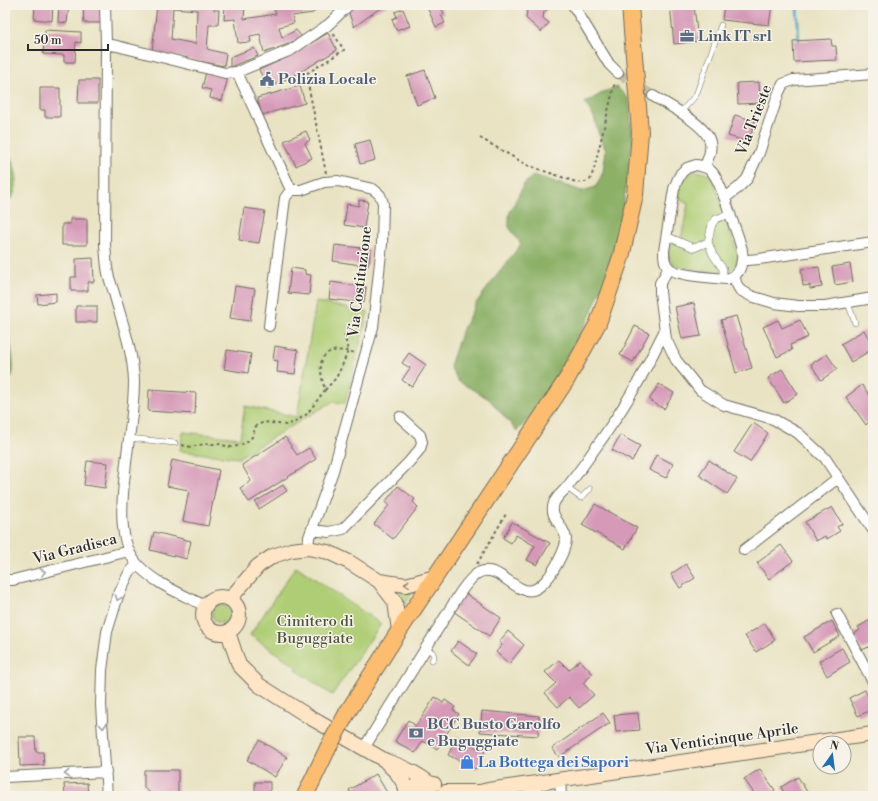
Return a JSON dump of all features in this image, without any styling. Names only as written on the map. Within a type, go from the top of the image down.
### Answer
[{"type":"main road","points":[[305,796],[347,713],[567,379],[598,323],[622,257],[635,195],[640,132],[630,5]]},
{"type":"main road","points":[[230,600],[258,566],[273,556],[291,550],[308,548],[328,552],[349,562],[379,581],[395,602],[399,632]]},
{"type":"main road","points":[[379,581],[406,585],[435,578]]},
{"type":"main road","points":[[225,597],[230,600],[234,603],[239,613],[236,624],[228,632],[217,633],[212,631],[204,623],[202,617],[204,606],[213,598],[225,597]]},
{"type":"main road","points":[[228,632],[239,665],[259,685],[386,761],[397,764],[428,782],[440,787],[446,794]]},
{"type":"main road","name":"Via Venticinque Aprile","points":[[446,794],[476,794],[526,785],[873,734]]},
{"type":"main road","points":[[386,761],[405,785],[407,796]]},
{"type":"main road","points":[[407,796],[415,786],[428,782]]},
{"type":"street","points":[[105,5],[105,246],[108,273],[131,356],[134,381],[122,495],[124,534],[129,551],[137,564],[150,576],[204,606]]},
{"type":"street","points":[[106,44],[225,73],[237,72],[291,50],[328,25],[349,5]]},
{"type":"street","points":[[573,5],[609,64],[618,74]]},
{"type":"street","points":[[237,72],[291,190],[285,198],[269,326]]},
{"type":"street","name":"Via Trieste","points":[[724,197],[738,188],[746,179],[759,153],[779,92],[784,84],[793,80],[873,74]]},
{"type":"street","name":"Via Trieste","points":[[653,96],[699,126],[706,133],[710,142],[710,152],[705,166]]},
{"type":"street","points":[[696,165],[705,166],[711,170],[716,177],[724,197],[742,252],[739,271],[735,277],[723,279],[678,273],[669,268],[664,260],[664,250],[674,189],[681,173],[687,168],[696,165]]},
{"type":"street","name":"Via Costituzione","points":[[291,190],[301,190],[324,182],[338,181],[373,189],[380,195],[383,202],[382,244],[373,327],[333,471],[309,537],[308,548]]},
{"type":"street","points":[[723,279],[723,269],[713,255],[708,242],[712,224],[716,219],[730,214]]},
{"type":"street","points":[[666,236],[694,248],[708,242]]},
{"type":"street","points":[[742,259],[759,259],[873,242]]},
{"type":"street","points":[[669,268],[660,283],[660,292],[666,338],[676,360],[700,390],[724,405],[773,419],[798,433],[825,458],[873,530]]},
{"type":"street","points":[[735,277],[736,283],[740,290],[751,296],[774,303],[798,306],[825,306],[873,298]]},
{"type":"street","points":[[364,748],[383,723],[409,681],[426,648],[470,579],[484,571],[490,571],[524,590],[531,590],[539,587],[549,578],[566,544],[566,537],[553,515],[554,503],[567,488],[594,450],[631,394],[665,330]]},
{"type":"street","points":[[312,530],[329,532],[344,529],[420,449],[422,442],[420,435],[400,417]]},
{"type":"street","points":[[744,550],[838,478]]},
{"type":"street","name":"Via Gradisca","points":[[5,580],[13,580],[129,551]]},
{"type":"street","points":[[107,796],[101,705],[102,670],[107,632],[118,596],[129,573],[137,564]]},
{"type":"street","points":[[837,614],[873,682]]},
{"type":"street","points":[[5,777],[106,772]]},
{"type":"street","points":[[560,780],[561,796]]},
{"type":"street","points":[[526,785],[542,796]]},
{"type":"lane","points":[[680,113],[696,95],[721,24]]},
{"type":"lane","points":[[848,302],[855,323]]},
{"type":"lane","points":[[129,438],[176,443]]},
{"type":"lane","points":[[567,488],[581,498],[590,489]]},
{"type":"lane","points":[[426,648],[434,654],[432,660]]},
{"type":"path","points":[[328,25],[344,50],[306,74],[328,182]]},
{"type":"path","points":[[480,138],[527,165],[579,183],[587,182],[590,180],[594,169],[618,74]]},
{"type":"path","points":[[176,443],[191,447],[204,444],[219,444],[230,447],[238,446],[247,442],[252,437],[256,426],[264,422],[286,425],[295,422],[307,414],[336,378],[348,351],[344,332]]},
{"type":"path","points":[[325,390],[321,364],[324,357],[330,351],[348,351],[365,355]]},
{"type":"path","points":[[470,579],[478,561],[506,514]]},
{"type":"green space","points":[[617,87],[629,99],[633,140],[623,207],[607,275],[587,322],[538,408],[517,431],[489,399],[458,381],[450,366],[461,333],[476,303],[521,244],[509,227],[509,214],[524,184],[534,175],[582,191],[596,187],[603,172],[606,151],[598,132],[594,117],[585,103],[604,92]]},
{"type":"green space","points":[[5,149],[13,163],[17,178],[17,185],[15,192],[5,204]]},
{"type":"green space","points":[[695,171],[705,173],[713,179],[737,251],[737,263],[726,274],[680,267],[673,263],[669,258],[668,250],[670,235],[681,239],[688,204],[677,198],[679,190],[682,182],[687,176]]},
{"type":"green space","points":[[316,302],[368,312],[345,403],[332,402],[238,458],[180,451],[183,432],[240,438],[245,406],[297,417]]},
{"type":"green space","points":[[5,320],[13,358],[13,372],[12,377],[5,387]]},
{"type":"green space","name":"Cimitero di Buguggiate","points":[[296,566],[381,624],[332,695],[295,669],[297,667],[250,635]]},
{"type":"green space","points":[[395,590],[404,592],[414,591],[403,607],[401,599]]},
{"type":"green space","points":[[217,605],[225,605],[230,610],[228,621],[225,623],[217,623],[212,618],[212,610]]},
{"type":"green space","points":[[428,790],[438,796],[417,796],[422,792]]},
{"type":"building","points":[[35,5],[53,5],[52,21],[34,19]]},
{"type":"building","points":[[59,5],[69,5],[67,23],[58,22]]},
{"type":"building","points":[[83,5],[101,5],[101,23],[84,23]]},
{"type":"building","points":[[157,5],[214,5],[214,10],[219,10],[218,25],[209,25],[207,49],[226,54],[224,66],[152,52]],"holes":[[[173,8],[197,10],[196,44],[171,39]]]},
{"type":"building","points":[[225,5],[245,5],[244,19],[276,14],[272,5],[321,5],[313,13],[292,16],[294,23],[279,27],[282,38],[296,30],[302,37],[264,53],[260,34],[250,36],[251,42],[238,43],[235,19],[224,20]]},
{"type":"building","points":[[357,5],[389,5],[376,11],[354,27],[348,11]]},
{"type":"building","points":[[426,5],[440,5],[444,14],[441,15],[445,23],[436,27]]},
{"type":"building","points":[[521,5],[548,5],[550,7],[544,12],[543,18],[549,23],[541,32],[526,18],[527,11]]},
{"type":"building","points":[[670,5],[694,5],[698,41],[674,44]]},
{"type":"building","points":[[724,5],[772,5],[769,25],[722,20]]},
{"type":"building","points":[[403,9],[410,26],[396,30],[392,19],[397,17],[395,12]]},
{"type":"building","points":[[45,30],[81,32],[81,43],[76,42],[75,62],[64,62],[64,55],[43,54]]},
{"type":"building","points":[[328,33],[337,50],[297,74],[268,88],[259,70],[288,57]]},
{"type":"building","points":[[831,39],[832,46],[836,46],[837,60],[794,62],[793,41]]},
{"type":"building","points":[[254,48],[258,56],[230,67],[230,57]]},
{"type":"building","points":[[425,70],[435,98],[417,105],[407,76]]},
{"type":"building","points":[[206,72],[228,77],[222,101],[210,98],[211,90],[202,88]]},
{"type":"building","points":[[79,80],[98,80],[98,103],[78,103]]},
{"type":"building","points":[[759,82],[760,103],[738,104],[737,83]]},
{"type":"building","points":[[300,86],[305,103],[262,115],[257,98]]},
{"type":"building","points":[[40,88],[60,88],[60,117],[45,117],[45,110],[40,110]]},
{"type":"building","points":[[735,115],[755,121],[749,142],[728,136]]},
{"type":"building","points":[[306,131],[310,140],[305,143],[312,158],[296,166],[284,141]]},
{"type":"building","points":[[370,140],[375,160],[360,164],[355,144]]},
{"type":"building","points":[[359,200],[368,201],[364,228],[344,225],[347,204],[359,206]]},
{"type":"building","points":[[244,208],[265,211],[259,243],[239,240]]},
{"type":"building","points":[[70,219],[87,219],[87,245],[62,245],[62,224],[70,224]]},
{"type":"building","points":[[335,245],[370,249],[368,266],[333,261]]},
{"type":"building","points":[[93,258],[94,282],[88,282],[88,291],[71,291],[71,277],[76,277],[76,259]]},
{"type":"building","points":[[850,264],[853,282],[835,285],[832,267]]},
{"type":"building","points":[[819,267],[822,287],[810,289],[810,285],[803,286],[801,269]]},
{"type":"building","points":[[291,268],[305,270],[305,274],[311,275],[309,295],[288,293]]},
{"type":"building","points":[[331,282],[366,287],[364,303],[329,299]]},
{"type":"building","points":[[235,286],[255,289],[250,321],[230,318]]},
{"type":"building","points":[[56,293],[56,302],[38,304],[37,295]]},
{"type":"building","points":[[694,303],[701,336],[682,339],[675,307]]},
{"type":"building","points":[[76,306],[97,306],[97,322],[76,322]]},
{"type":"building","points":[[736,316],[752,368],[736,373],[721,320]]},
{"type":"building","points":[[778,320],[782,328],[800,320],[808,337],[790,345],[792,350],[777,357],[763,327]]},
{"type":"building","points":[[635,326],[649,333],[633,362],[620,355]]},
{"type":"building","points":[[864,330],[873,346],[873,349],[851,362],[841,344]]},
{"type":"building","points":[[275,346],[298,350],[295,374],[277,372],[278,361],[273,360]]},
{"type":"building","points":[[227,350],[251,354],[248,373],[224,369]]},
{"type":"building","points":[[409,353],[426,365],[412,387],[402,380],[410,368],[402,363]]},
{"type":"building","points":[[827,354],[837,369],[821,380],[811,364]]},
{"type":"building","points":[[782,369],[798,394],[784,403],[768,378]]},
{"type":"building","points":[[659,384],[674,393],[664,409],[649,400]]},
{"type":"building","points":[[862,385],[873,400],[873,428],[869,422],[866,425],[846,397]]},
{"type":"building","points":[[149,390],[196,393],[195,414],[148,411]]},
{"type":"building","points":[[753,423],[768,433],[750,462],[734,452]]},
{"type":"building","points":[[620,435],[640,446],[632,461],[612,450]]},
{"type":"building","points":[[285,437],[297,455],[309,448],[316,459],[249,502],[240,488],[251,481],[242,465]]},
{"type":"building","points":[[656,455],[673,464],[666,478],[649,470]]},
{"type":"building","points":[[172,460],[219,470],[208,526],[183,521],[189,490],[167,486]]},
{"type":"building","points":[[709,460],[737,479],[727,494],[699,475]]},
{"type":"building","points":[[87,461],[108,463],[105,488],[84,485]]},
{"type":"building","points":[[283,485],[287,491],[259,509],[255,502]]},
{"type":"building","points":[[398,486],[415,499],[413,502],[418,507],[393,539],[374,524],[389,505],[385,502]]},
{"type":"building","points":[[595,504],[637,528],[625,549],[582,525]]},
{"type":"building","points":[[832,507],[842,524],[837,527],[840,531],[827,539],[825,536],[816,541],[805,522]]},
{"type":"building","points":[[512,522],[550,543],[537,565],[527,560],[535,546],[516,535],[511,543],[503,538]]},
{"type":"building","points":[[154,532],[191,541],[187,559],[150,550]]},
{"type":"building","points":[[781,545],[793,561],[769,579],[757,563]]},
{"type":"building","points":[[686,564],[695,578],[680,588],[671,574]]},
{"type":"building","points":[[465,593],[501,618],[489,636],[453,611]]},
{"type":"building","points":[[872,619],[873,645],[862,650],[854,634],[860,630],[858,627]]},
{"type":"building","points":[[832,621],[840,636],[813,652],[804,637]]},
{"type":"building","points":[[765,623],[775,640],[756,652],[745,636]]},
{"type":"building","points":[[508,631],[524,645],[509,664],[496,652],[502,645],[499,642]]},
{"type":"building","points":[[458,641],[477,654],[469,665],[451,651]]},
{"type":"building","points":[[842,648],[850,662],[827,676],[819,661]]},
{"type":"building","points":[[559,660],[569,670],[580,660],[593,674],[583,683],[594,695],[579,708],[569,697],[558,707],[545,693],[556,683],[545,672]]},
{"type":"building","points":[[865,690],[873,709],[858,716],[849,698]]},
{"type":"building","points":[[435,697],[443,703],[445,700],[455,707],[453,710],[459,714],[437,749],[423,741],[415,753],[395,741],[408,720],[416,726]]},
{"type":"building","points":[[482,711],[539,716],[538,736],[480,732]]},
{"type":"building","points":[[603,713],[610,723],[559,757],[552,748]]},
{"type":"building","points":[[638,713],[640,730],[616,732],[614,715]]},
{"type":"building","points":[[19,737],[35,737],[36,752],[43,752],[44,765],[20,766]]},
{"type":"building","points":[[457,737],[485,752],[476,769],[448,755]]},
{"type":"building","points":[[259,740],[287,757],[275,777],[247,760]]},
{"type":"building","points":[[760,769],[775,790],[766,796],[756,796],[744,779]]},
{"type":"building","points":[[144,770],[178,770],[178,795],[153,795],[144,788]]},
{"type":"building","points":[[376,774],[389,796],[352,796],[349,790]]},
{"type":"building","points":[[798,777],[807,792],[800,796],[786,796],[781,787]]},
{"type":"building","points":[[255,782],[270,782],[270,796],[255,796]]},
{"type":"building","points":[[87,783],[88,796],[65,796],[64,784]]},
{"type":"waterway","points":[[797,5],[799,44]]},
{"type":"tunnel","points":[[618,73],[653,96]]},
{"type":"place","name":"Link IT srl","points":[[687,36]]},
{"type":"place","name":"Polizia Locale","points":[[267,79]]},
{"type":"place","name":"BCC Busto Garolfo e Buguggiate","points":[[416,733]]},
{"type":"place","name":"La Bottega dei Sapori","points":[[467,762]]}]
